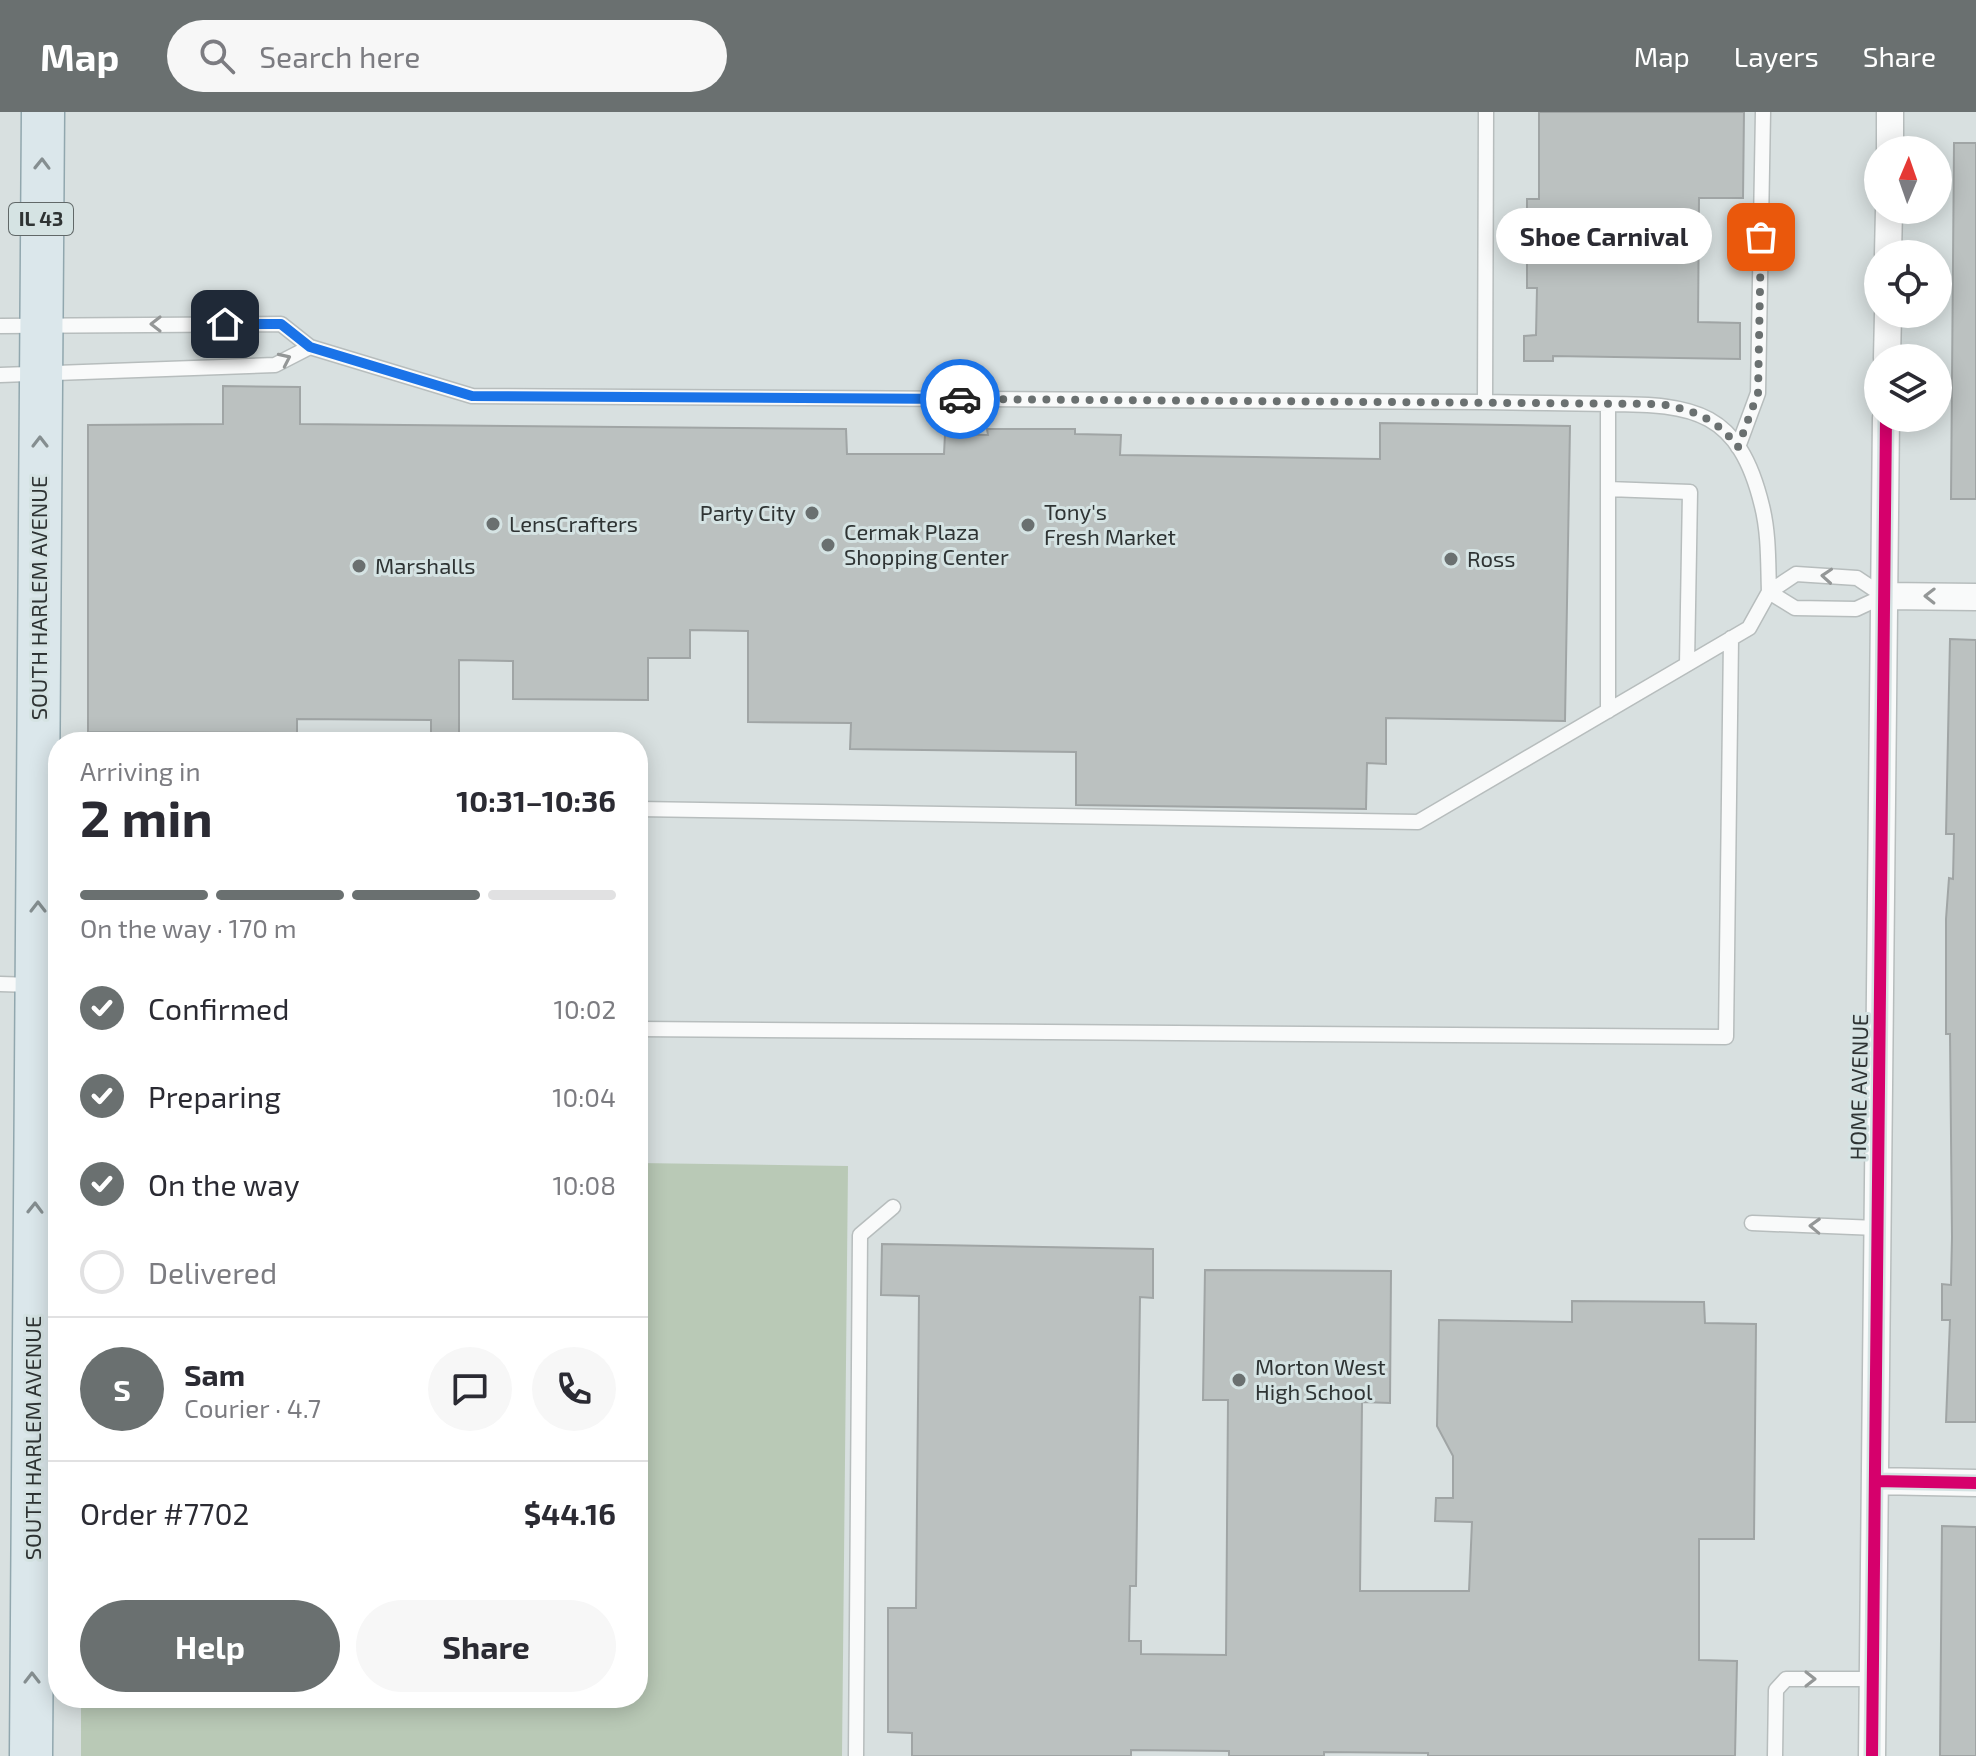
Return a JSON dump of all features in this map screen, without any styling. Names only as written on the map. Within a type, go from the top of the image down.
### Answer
[{"type":"main road","name":"SOUTH HARLEM AVENUE","points":[[31,1756],[31,970],[20,326],[43,112]]},
{"type":"street","points":[[1890,112],[1890,136]]},
{"type":"street","name":"HOME AVENUE","points":[[1872,1756],[1886,432]]},
{"type":"street","points":[[1884,596],[1976,597]]},
{"type":"street","points":[[1875,1481],[1976,1483]]},
{"type":"lane","points":[[1485,402],[1486,112]]},
{"type":"lane","points":[[1738,447],[1758,393],[1763,112]]},
{"type":"lane","points":[[20,326],[281,324],[310,347],[472,396],[1660,404],[1690,409],[1712,419],[1738,447],[1751,470],[1763,508],[1769,592]]},
{"type":"lane","points":[[20,376],[191,366],[275,365],[310,347]]},
{"type":"lane","points":[[1608,404],[1608,711]]},
{"type":"lane","points":[[1608,489],[1690,492],[1687,664]]},
{"type":"lane","points":[[648,809],[1418,822],[1749,628],[1769,592],[1796,574],[1857,578],[1884,596]]},
{"type":"lane","points":[[1769,592],[1795,608],[1856,609],[1884,596]]},
{"type":"lane","points":[[648,1029],[1726,1037],[1731,638]]},
{"type":"lane","points":[[856,1756],[860,1235],[893,1207]]},
{"type":"lane","points":[[1752,1223],[1877,1228]]},
{"type":"lane","points":[[1775,1756],[1776,1690],[1779,1683],[1786,1679],[1872,1679]]},
{"type":"green space","points":[[648,1163],[848,1166],[842,1756],[81,1756],[81,1708],[648,1708]]},
{"type":"building","points":[[1539,112],[1744,112],[1743,198],[1699,198],[1698,322],[1740,323],[1740,359],[1553,356],[1553,361],[1524,361],[1524,336],[1536,335],[1537,288],[1527,288],[1527,199],[1539,199]]},
{"type":"building","points":[[1954,143],[1976,143],[1976,499],[1951,499]]},
{"type":"building","name":"Cermak Plaza Shopping Center","points":[[223,386],[300,387],[300,424],[846,429],[847,454],[944,454],[945,434],[988,435],[987,429],[1075,429],[1075,434],[1121,435],[1120,455],[1380,459],[1380,423],[1570,426],[1565,721],[1386,718],[1386,764],[1367,763],[1366,809],[1076,805],[1076,752],[850,749],[851,723],[748,722],[748,631],[690,630],[690,658],[648,658],[648,700],[513,699],[513,661],[459,660],[459,732],[431,732],[431,720],[297,719],[297,732],[88,732],[88,425],[223,424]]},
{"type":"building","points":[[1950,639],[1976,640],[1976,1422],[1946,1422],[1950,1320],[1942,1320],[1942,1284],[1951,1285],[1952,1237],[1950,1034],[1946,1034],[1946,919],[1949,878],[1953,879],[1954,834],[1946,834]]},
{"type":"building","points":[[882,1244],[1153,1249],[1153,1298],[1140,1297],[1136,1586],[1130,1586],[1129,1641],[1141,1641],[1141,1654],[1226,1655],[1228,1400],[1203,1400],[1205,1270],[1391,1271],[1390,1403],[1362,1402],[1360,1591],[1469,1591],[1472,1522],[1435,1521],[1436,1498],[1453,1498],[1453,1456],[1437,1426],[1439,1320],[1572,1322],[1572,1301],[1704,1302],[1705,1323],[1756,1324],[1754,1539],[1699,1539],[1699,1660],[1737,1661],[1735,1756],[1428,1756],[1428,1753],[1324,1752],[1324,1756],[1229,1756],[1229,1751],[1131,1750],[1131,1756],[912,1756],[912,1733],[888,1732],[888,1608],[916,1608],[919,1296],[881,1295]]},
{"type":"building","points":[[1942,1526],[1976,1527],[1976,1756],[1940,1756]]},
{"type":"cycle path","points":[[1872,1756],[1886,432]]},
{"type":"cycle path","points":[[1875,1481],[1976,1483]]},
{"type":"way so far","points":[[960,399],[1660,404],[1690,409],[1712,419],[1738,447],[1758,393],[1761,237]]},
{"type":"place","name":"Shoe Carnival","points":[[1761,237]]},
{"type":"place","name":"Party City","points":[[812,513]]},
{"type":"place","name":"LensCrafters","points":[[493,524]]},
{"type":"place","name":"Tony's Fresh Market","points":[[1028,525]]},
{"type":"place","name":"Cermak Plaza Shopping Center","points":[[828,545]]},
{"type":"place","name":"Ross","points":[[1451,559]]},
{"type":"place","name":"Marshalls","points":[[359,566]]},
{"type":"place","name":"Morton West High School","points":[[1239,1380]]},
{"type":"route","points":[[225,324],[281,324],[310,347],[472,396],[960,399]]}]
